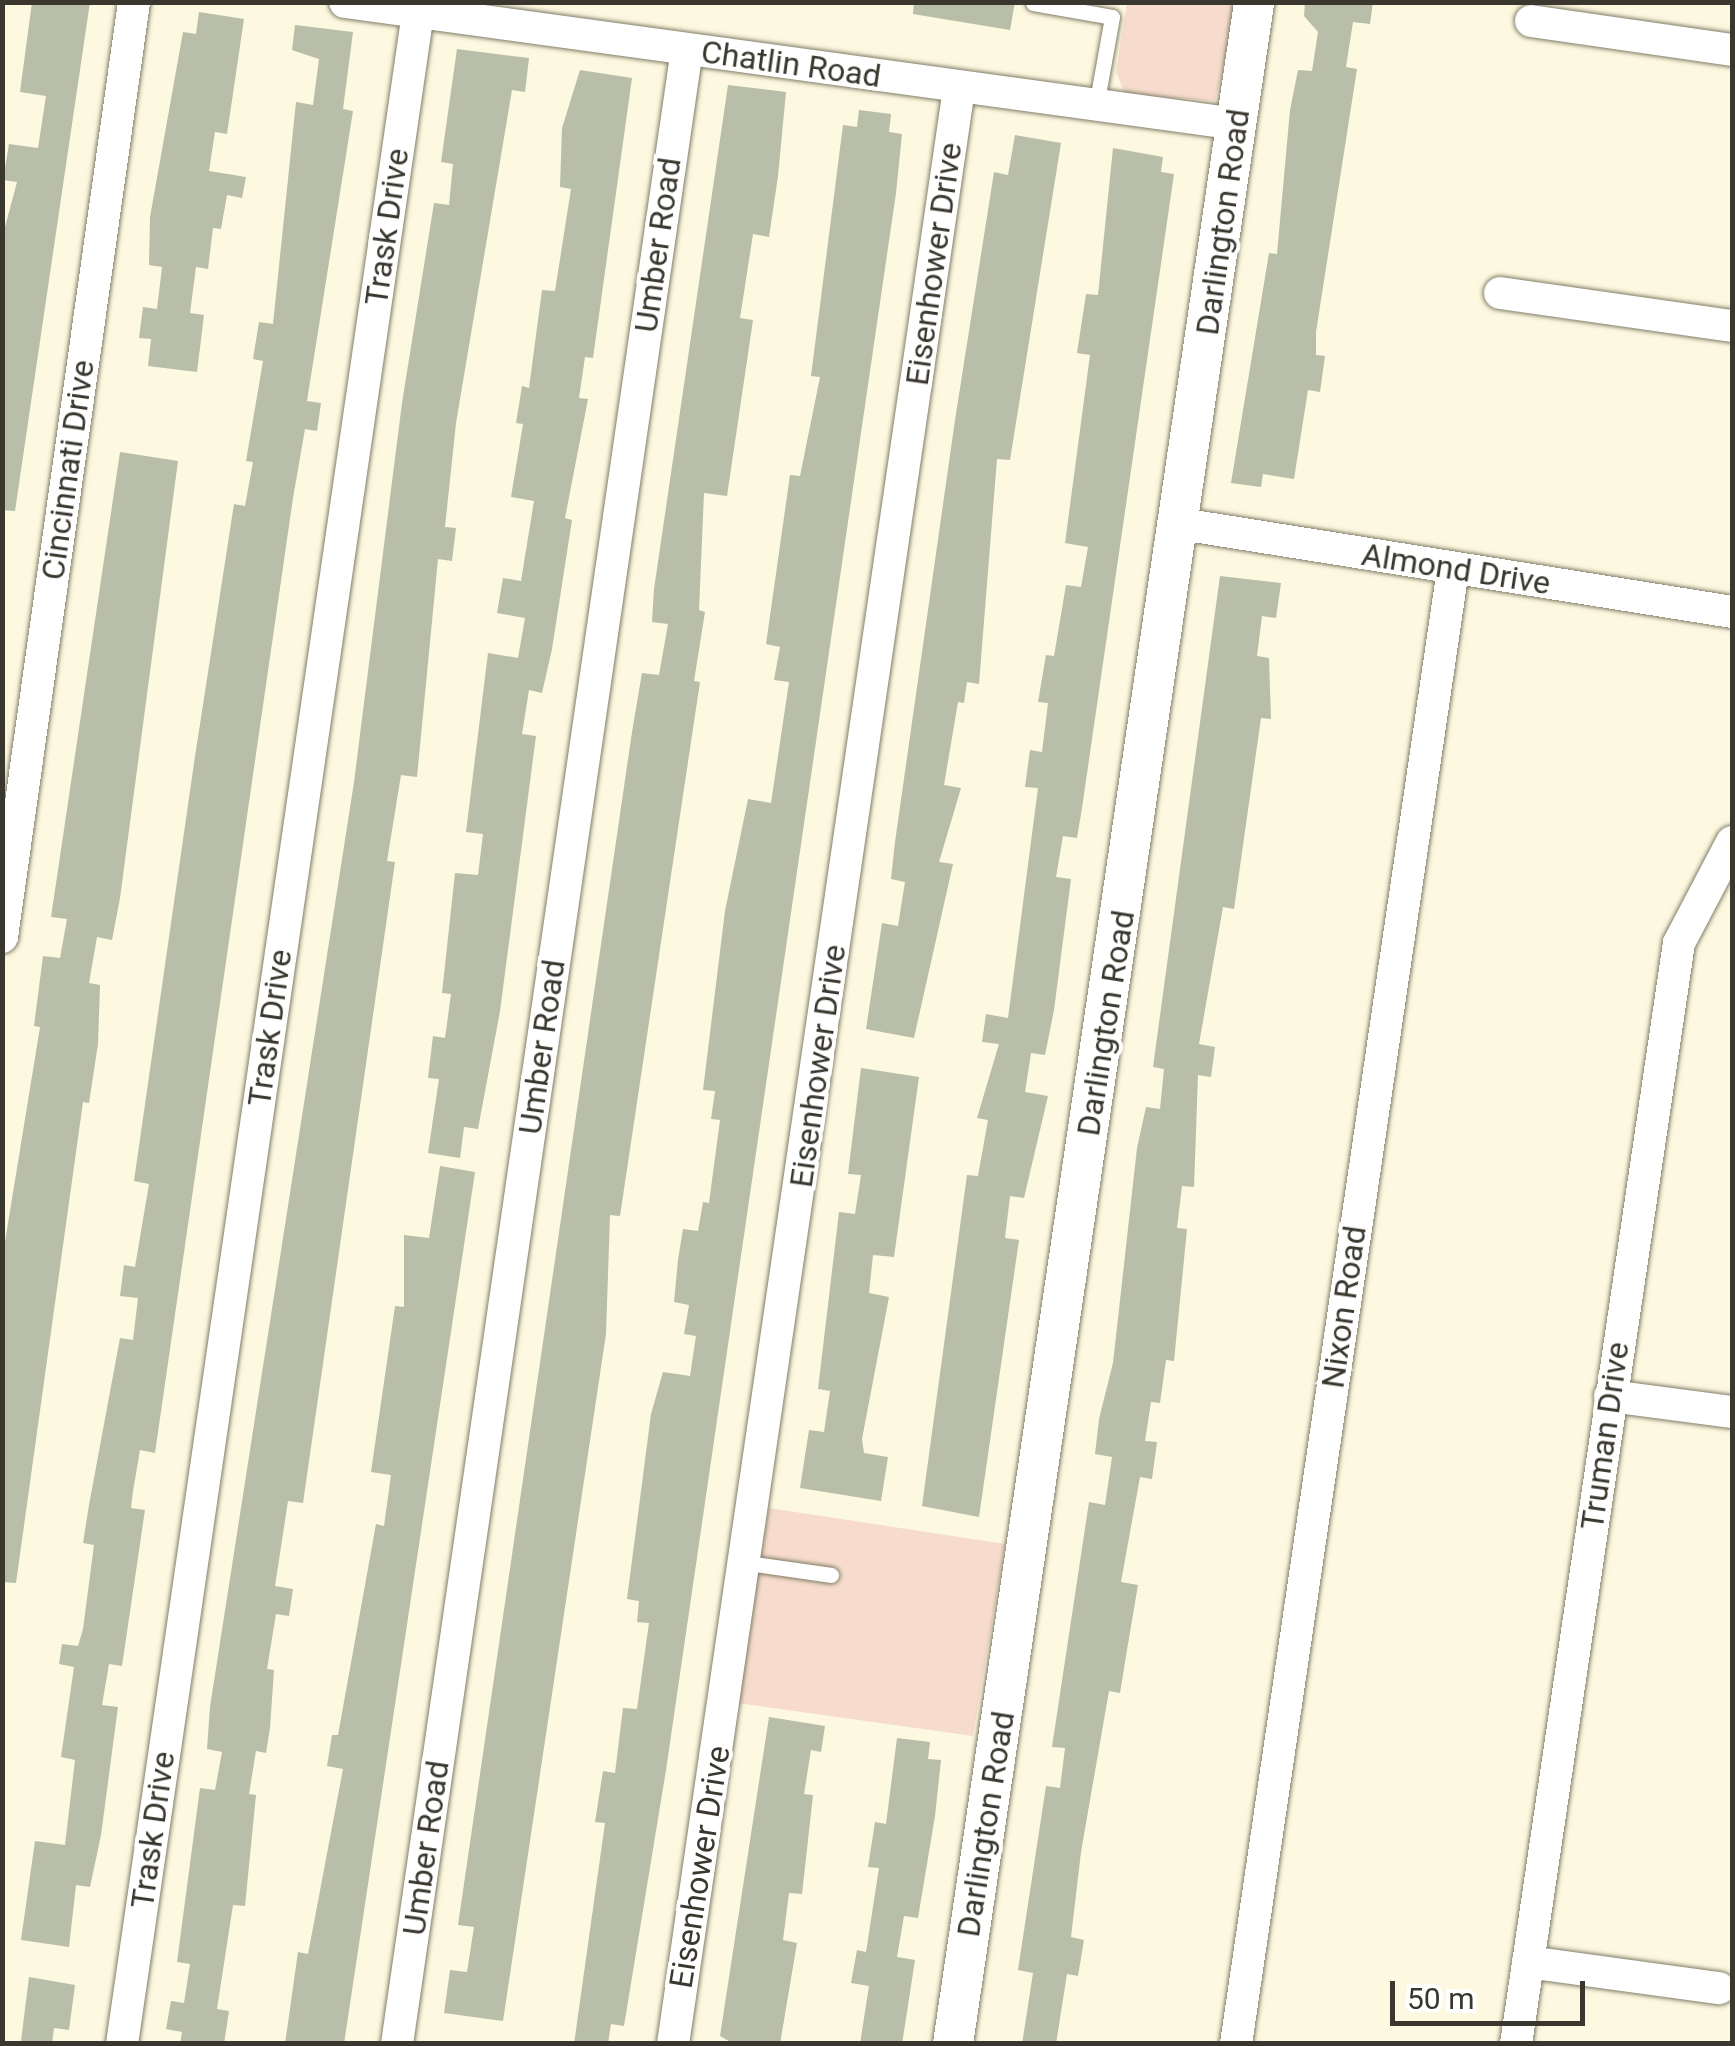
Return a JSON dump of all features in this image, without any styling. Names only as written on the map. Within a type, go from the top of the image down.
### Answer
[{"type":"street","name":"Cincinnati Drive","points":[[2,937],[134,2]]},
{"type":"street","name":"Darlington Road","points":[[953,2044],[1254,2]]},
{"type":"street","name":"Chatlin Road","points":[[366,4],[1237,124]]},
{"type":"street","name":"Trask Drive","points":[[122,2044],[418,14]]},
{"type":"street","points":[[1530,21],[1732,50]]},
{"type":"street","name":"Umber Road","points":[[397,2044],[687,50]]},
{"type":"street","name":"Eisenhower Drive","points":[[673,2044],[747,1563],[959,88]]},
{"type":"street","points":[[1500,293],[1732,326]]},
{"type":"street","name":"Almond Drive","points":[[1180,524],[1732,612]]},
{"type":"street","name":"Nixon Road","points":[[1236,2044],[1452,570]]},
{"type":"street","name":"Truman Drive","points":[[1516,2044],[1678,943],[1732,842]]},
{"type":"street","points":[[1610,1396],[1732,1412]]},
{"type":"street","points":[[1528,1962],[1719,1988]]},
{"type":"lane","points":[[1032,3],[1112,17],[1096,106]]},
{"type":"lane","points":[[747,1563],[832,1575]]},
{"type":"shaded area","points":[[1127,3],[1239,3],[1215,101],[1125,94],[1116,72]]},
{"type":"shaded area","points":[[769,1508],[1005,1544],[973,1736],[737,1703]]},
{"type":"building","points":[[32,2],[90,2],[15,511],[2,510],[2,238],[17,182],[3,180],[9,144],[38,148],[46,96],[20,92]]},
{"type":"building","points":[[914,2],[1015,2],[1010,30],[913,14]]},
{"type":"building","points":[[1305,2],[1373,2],[1370,24],[1353,22],[1346,67],[1357,69],[1316,332],[1316,355],[1325,356],[1320,392],[1308,390],[1294,479],[1263,474],[1261,487],[1231,483],[1269,253],[1277,254],[1290,110],[1298,70],[1312,71],[1318,32],[1304,16]]},
{"type":"building","points":[[199,12],[244,19],[227,134],[215,132],[209,171],[246,177],[242,198],[227,195],[221,229],[213,228],[208,269],[196,267],[190,313],[204,315],[197,372],[148,366],[151,339],[139,338],[143,307],[157,309],[162,267],[149,265],[150,217],[183,32],[196,34]]},
{"type":"building","points":[[295,25],[353,32],[343,109],[353,111],[307,401],[321,403],[317,431],[305,429],[293,498],[155,1453],[140,1450],[133,1491],[131,1508],[145,1510],[122,1666],[109,1664],[102,1705],[118,1707],[101,1835],[90,1887],[76,1885],[69,1947],[21,1940],[35,1841],[65,1845],[75,1760],[61,1757],[74,1667],[59,1664],[62,1644],[78,1646],[83,1629],[94,1545],[83,1543],[89,1505],[120,1338],[133,1340],[138,1298],[120,1296],[124,1265],[135,1267],[149,1184],[134,1181],[194,763],[234,504],[245,506],[253,462],[246,461],[263,361],[253,359],[259,322],[273,324],[296,102],[313,105],[319,59],[292,50]]},
{"type":"building","points":[[457,49],[529,58],[525,92],[512,90],[456,423],[445,527],[456,528],[452,561],[438,559],[417,777],[401,775],[387,861],[395,862],[303,1503],[288,1501],[275,1586],[293,1589],[289,1616],[276,1614],[267,1669],[274,1670],[270,1728],[266,1753],[256,1751],[249,1794],[256,1795],[245,1906],[233,1905],[217,2009],[229,2011],[224,2044],[180,2044],[182,2032],[166,2029],[171,2001],[184,2003],[190,1964],[177,1962],[200,1788],[215,1790],[222,1752],[207,1749],[210,1707],[354,782],[402,403],[434,203],[449,205],[453,164],[441,162]]},
{"type":"building","points":[[580,70],[632,78],[593,358],[585,357],[579,398],[588,399],[565,518],[572,520],[552,649],[542,693],[529,690],[522,734],[536,736],[500,1011],[478,1129],[464,1127],[460,1158],[428,1153],[439,1079],[428,1078],[433,1036],[445,1038],[451,994],[442,993],[455,873],[478,875],[483,834],[466,832],[488,653],[518,658],[525,618],[497,613],[503,578],[521,581],[534,501],[511,497],[523,424],[516,423],[522,386],[529,388],[542,290],[555,291],[571,189],[560,187],[562,128]]},
{"type":"building","points":[[728,85],[786,92],[778,176],[769,237],[753,234],[740,318],[753,320],[727,496],[704,493],[699,610],[705,612],[694,681],[700,682],[620,1216],[610,1215],[606,1334],[503,2021],[444,2013],[450,1970],[467,1972],[474,1927],[458,1925],[632,732],[642,673],[659,675],[668,624],[652,622],[654,589]]},
{"type":"building","points":[[859,110],[891,114],[889,132],[902,134],[896,193],[666,1770],[624,2026],[611,2024],[608,2044],[574,2044],[605,1823],[595,1822],[603,1771],[615,1773],[623,1708],[637,1709],[649,1623],[637,1622],[639,1601],[627,1599],[651,1414],[663,1372],[690,1376],[696,1336],[684,1334],[689,1305],[674,1302],[678,1260],[683,1229],[698,1231],[703,1202],[709,1203],[720,1120],[711,1119],[715,1091],[703,1090],[725,911],[748,799],[771,803],[789,682],[774,680],[780,647],[766,644],[790,475],[800,476],[820,377],[811,376],[843,125],[857,127]]},
{"type":"building","points":[[1015,135],[1061,143],[1010,460],[997,459],[979,684],[967,682],[964,703],[958,702],[944,785],[961,788],[939,862],[953,864],[914,1038],[866,1029],[882,923],[898,926],[905,882],[891,879],[895,842],[994,172],[1008,175]]},
{"type":"building","points":[[1113,148],[1163,157],[1161,172],[1174,174],[1077,838],[1063,836],[1056,877],[1071,879],[1054,1010],[1045,1055],[1031,1053],[1025,1092],[1048,1096],[1024,1198],[1010,1196],[1005,1238],[1019,1240],[979,1517],[922,1506],[967,1175],[978,1176],[988,1120],[977,1118],[999,1044],[982,1042],[986,1014],[1008,1018],[1038,788],[1025,787],[1030,750],[1042,752],[1048,703],[1038,702],[1046,655],[1054,656],[1066,585],[1081,587],[1088,547],[1065,543],[1090,355],[1077,353],[1086,294],[1098,295]]},
{"type":"building","points":[[120,452],[178,461],[120,898],[112,940],[97,937],[89,983],[100,985],[98,1044],[89,1103],[83,1102],[16,1583],[2,1582],[2,1260],[40,1027],[34,1026],[43,956],[60,958],[67,919],[51,917]]},
{"type":"building","points":[[1220,576],[1281,583],[1276,618],[1262,616],[1257,656],[1269,658],[1271,719],[1261,718],[1234,909],[1223,907],[1199,1044],[1215,1047],[1211,1077],[1198,1075],[1194,1187],[1182,1186],[1177,1228],[1187,1229],[1174,1361],[1166,1360],[1160,1403],[1151,1402],[1145,1441],[1157,1442],[1152,1479],[1140,1477],[1121,1582],[1138,1585],[1120,1693],[1109,1691],[1081,1852],[1071,1937],[1084,1940],[1078,1976],[1067,1974],[1056,2044],[1022,2044],[1033,1973],[1018,1970],[1046,1786],[1060,1788],[1065,1748],[1052,1747],[1089,1502],[1105,1505],[1112,1457],[1095,1454],[1099,1419],[1113,1363],[1137,1148],[1146,1107],[1160,1109],[1164,1069],[1153,1067]]},
{"type":"building","points":[[861,1068],[919,1077],[894,1257],[873,1255],[869,1293],[889,1297],[862,1439],[864,1453],[888,1457],[881,1501],[800,1488],[809,1430],[824,1432],[830,1391],[818,1389],[839,1212],[855,1214],[861,1175],[848,1174]]},
{"type":"building","points":[[440,1166],[475,1172],[344,2044],[285,2044],[298,1952],[308,1954],[343,1769],[327,1766],[332,1735],[338,1735],[376,1524],[384,1526],[391,1475],[371,1472],[395,1306],[404,1307],[404,1235],[429,1238]]},
{"type":"building","points":[[769,1717],[825,1726],[821,1752],[811,1750],[804,1794],[813,1795],[802,1894],[789,1893],[783,1940],[797,1943],[780,2044],[734,2044],[720,2036]]},
{"type":"building","points":[[897,1738],[930,1742],[928,1759],[941,1760],[935,1816],[918,1918],[904,1916],[897,1957],[915,1960],[902,2044],[860,2044],[869,1986],[851,1983],[857,1950],[866,1952],[879,1868],[868,1867],[875,1822],[886,1824]]},
{"type":"building","points":[[29,1977],[75,1985],[69,2030],[54,2028],[52,2044],[21,2041]]}]
